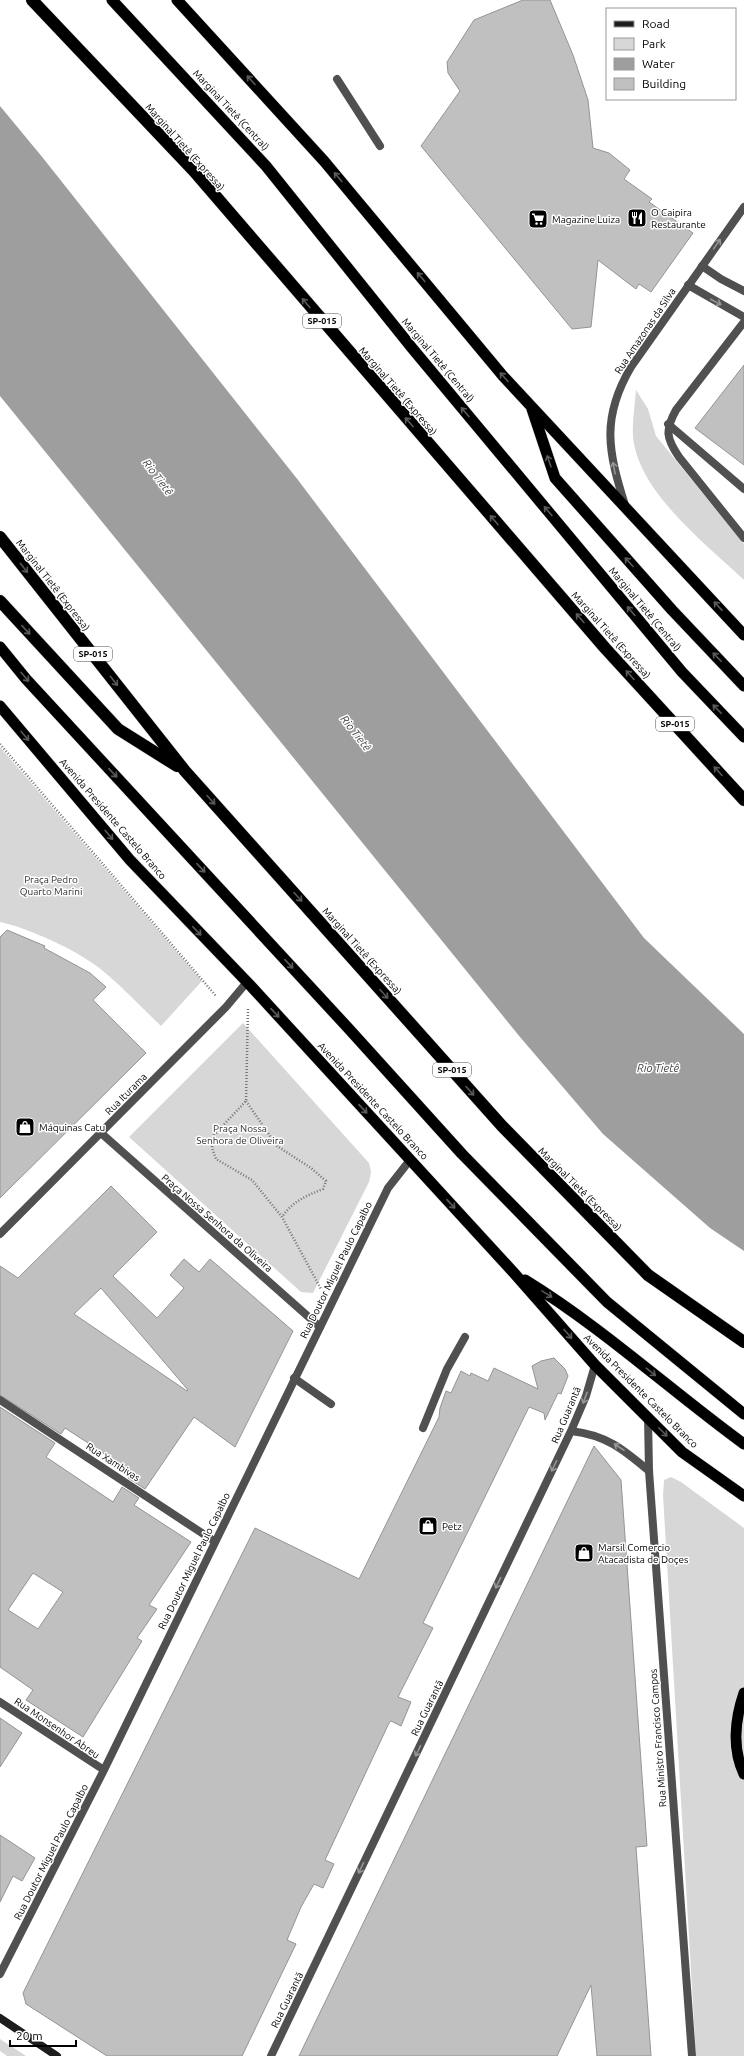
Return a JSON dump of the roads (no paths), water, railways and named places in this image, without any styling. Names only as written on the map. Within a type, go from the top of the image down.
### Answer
[{"type":"highway","name":"Marginal Tietê (Expressa)","points":[[32,0],[194,171],[605,648],[744,800]]},
{"type":"highway","name":"Marginal Tietê (Central)","points":[[112,0],[266,166],[412,348],[682,672],[744,737]]},
{"type":"highway","points":[[178,0],[324,161],[503,376],[744,635]]},
{"type":"highway","points":[[531,405],[555,478],[672,610],[744,686]]},
{"type":"highway","name":"Marginal Tietê (Expressa)","points":[[0,537],[185,771],[502,1126],[648,1274],[744,1342]]},
{"type":"highway","points":[[0,602],[118,729],[185,771]]},
{"type":"highway","points":[[0,647],[26,679],[344,1023],[462,1154],[608,1302],[744,1414]]},
{"type":"highway","name":"Avenida Presidente Castelo Branco","points":[[0,706],[130,860],[248,983],[514,1273],[595,1365],[682,1452],[744,1496]]},
{"type":"highway","points":[[514,1273],[565,1304],[708,1418],[744,1444]]},
{"type":"highway","points":[[744,1694],[739,1707],[736,1735],[739,1764],[744,1774]]},
{"type":"main road","points":[[0,2018],[57,2056]]},
{"type":"street","points":[[337,79],[380,146]]},
{"type":"street","name":"Rua Amazonas da Silva","points":[[625,506],[615,473],[609,443],[612,413],[620,386],[631,367],[744,206]]},
{"type":"street","points":[[702,266],[721,279],[744,291]]},
{"type":"street","points":[[688,285],[744,317]]},
{"type":"street","points":[[744,322],[676,410],[668,424],[672,446],[679,457],[744,538]]},
{"type":"street","points":[[668,424],[744,489]]},
{"type":"street","name":"Rua Iturama","points":[[0,1234],[101,1134],[248,983]]},
{"type":"street","name":"Praça Nossa Senhora da Oliveira","points":[[101,1134],[320,1327]]},
{"type":"street","name":"Rua Doutor Miguel Paulo Capalbo","points":[[0,1974],[104,1770],[214,1541],[388,1188],[410,1160]]},
{"type":"street","points":[[423,1428],[447,1369],[465,1337]]},
{"type":"street","name":"Rua Guarantã","points":[[271,2056],[571,1431],[586,1396],[595,1365]]},
{"type":"street","points":[[294,1378],[331,1404]]},
{"type":"street","name":"Rua Xambivas","points":[[0,1400],[214,1541]]},
{"type":"street","name":"Rua Ministro Francisco Campos","points":[[648,1418],[649,1471],[692,2056]]},
{"type":"street","points":[[571,1431],[602,1437],[623,1450],[649,1471]]},
{"type":"street","name":"Rua Monsenhor Abreu","points":[[0,1702],[104,1770]]},
{"type":"water","name":"Rio Tietê","points":[[0,106],[43,158],[298,480],[644,938],[744,1034],[744,1251],[710,1228],[603,1134],[520,1037],[0,396]]},
{"type":"place","name":"O Caipira Restaurante","points":[[637,218]]},
{"type":"place","name":"Magazine Luiza","points":[[538,219]]},
{"type":"place","name":"Máquinas Catu","points":[[25,1127]]},
{"type":"place","name":"Petz","points":[[428,1526]]},
{"type":"place","name":"Marsil Comercio Atacadista de Doçes","points":[[584,1553]]},
{"type":"park label","name":"Praça Pedro Quarto Marini","points":[[51,884]]},
{"type":"park label","name":"Praça Nossa Senhora de Oliveira","points":[[240,1134]]}]
